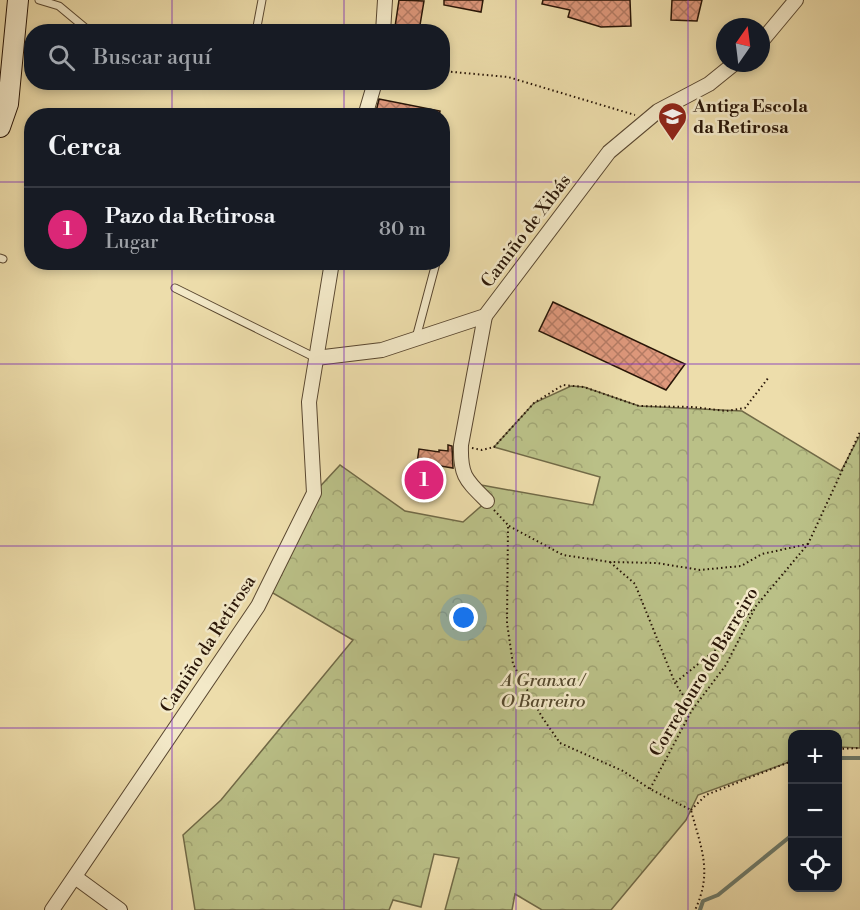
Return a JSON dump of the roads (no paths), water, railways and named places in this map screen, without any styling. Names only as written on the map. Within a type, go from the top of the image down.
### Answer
[{"type":"street","points":[[0,127],[8,104],[18,0]]},
{"type":"street","points":[[384,24],[385,0]]},
{"type":"street","points":[[770,31],[796,0]]},
{"type":"street","name":"Camiño de Xibás","points":[[316,358],[382,350],[484,316],[609,152],[658,111],[709,84],[724,72]]},
{"type":"street","points":[[367,108],[373,90]]},
{"type":"street","name":"Camiño da Retirosa","points":[[52,910],[258,606],[314,493],[309,402],[331,270]]},
{"type":"street","points":[[484,316],[461,445],[463,477],[487,501]]},
{"type":"street","points":[[75,877],[120,910]]},
{"type":"lane","points":[[39,0],[59,6],[81,24]]},
{"type":"lane","points":[[258,24],[262,0]]},
{"type":"lane","points":[[416,338],[434,270]]},
{"type":"lane","points":[[174,288],[316,358]]},
{"type":"waterway","points":[[842,758],[860,758]]},
{"type":"waterway","points":[[700,910],[703,901],[718,895],[788,838]]},
{"type":"place","name":"Antiga Escola da Retirosa","points":[[672,142]]},
{"type":"place","name":"Pazo da Retirosa","points":[[424,480]]},
{"type":"park label","name":"A Granxa / O Barreiro","points":[[543,690]]}]
